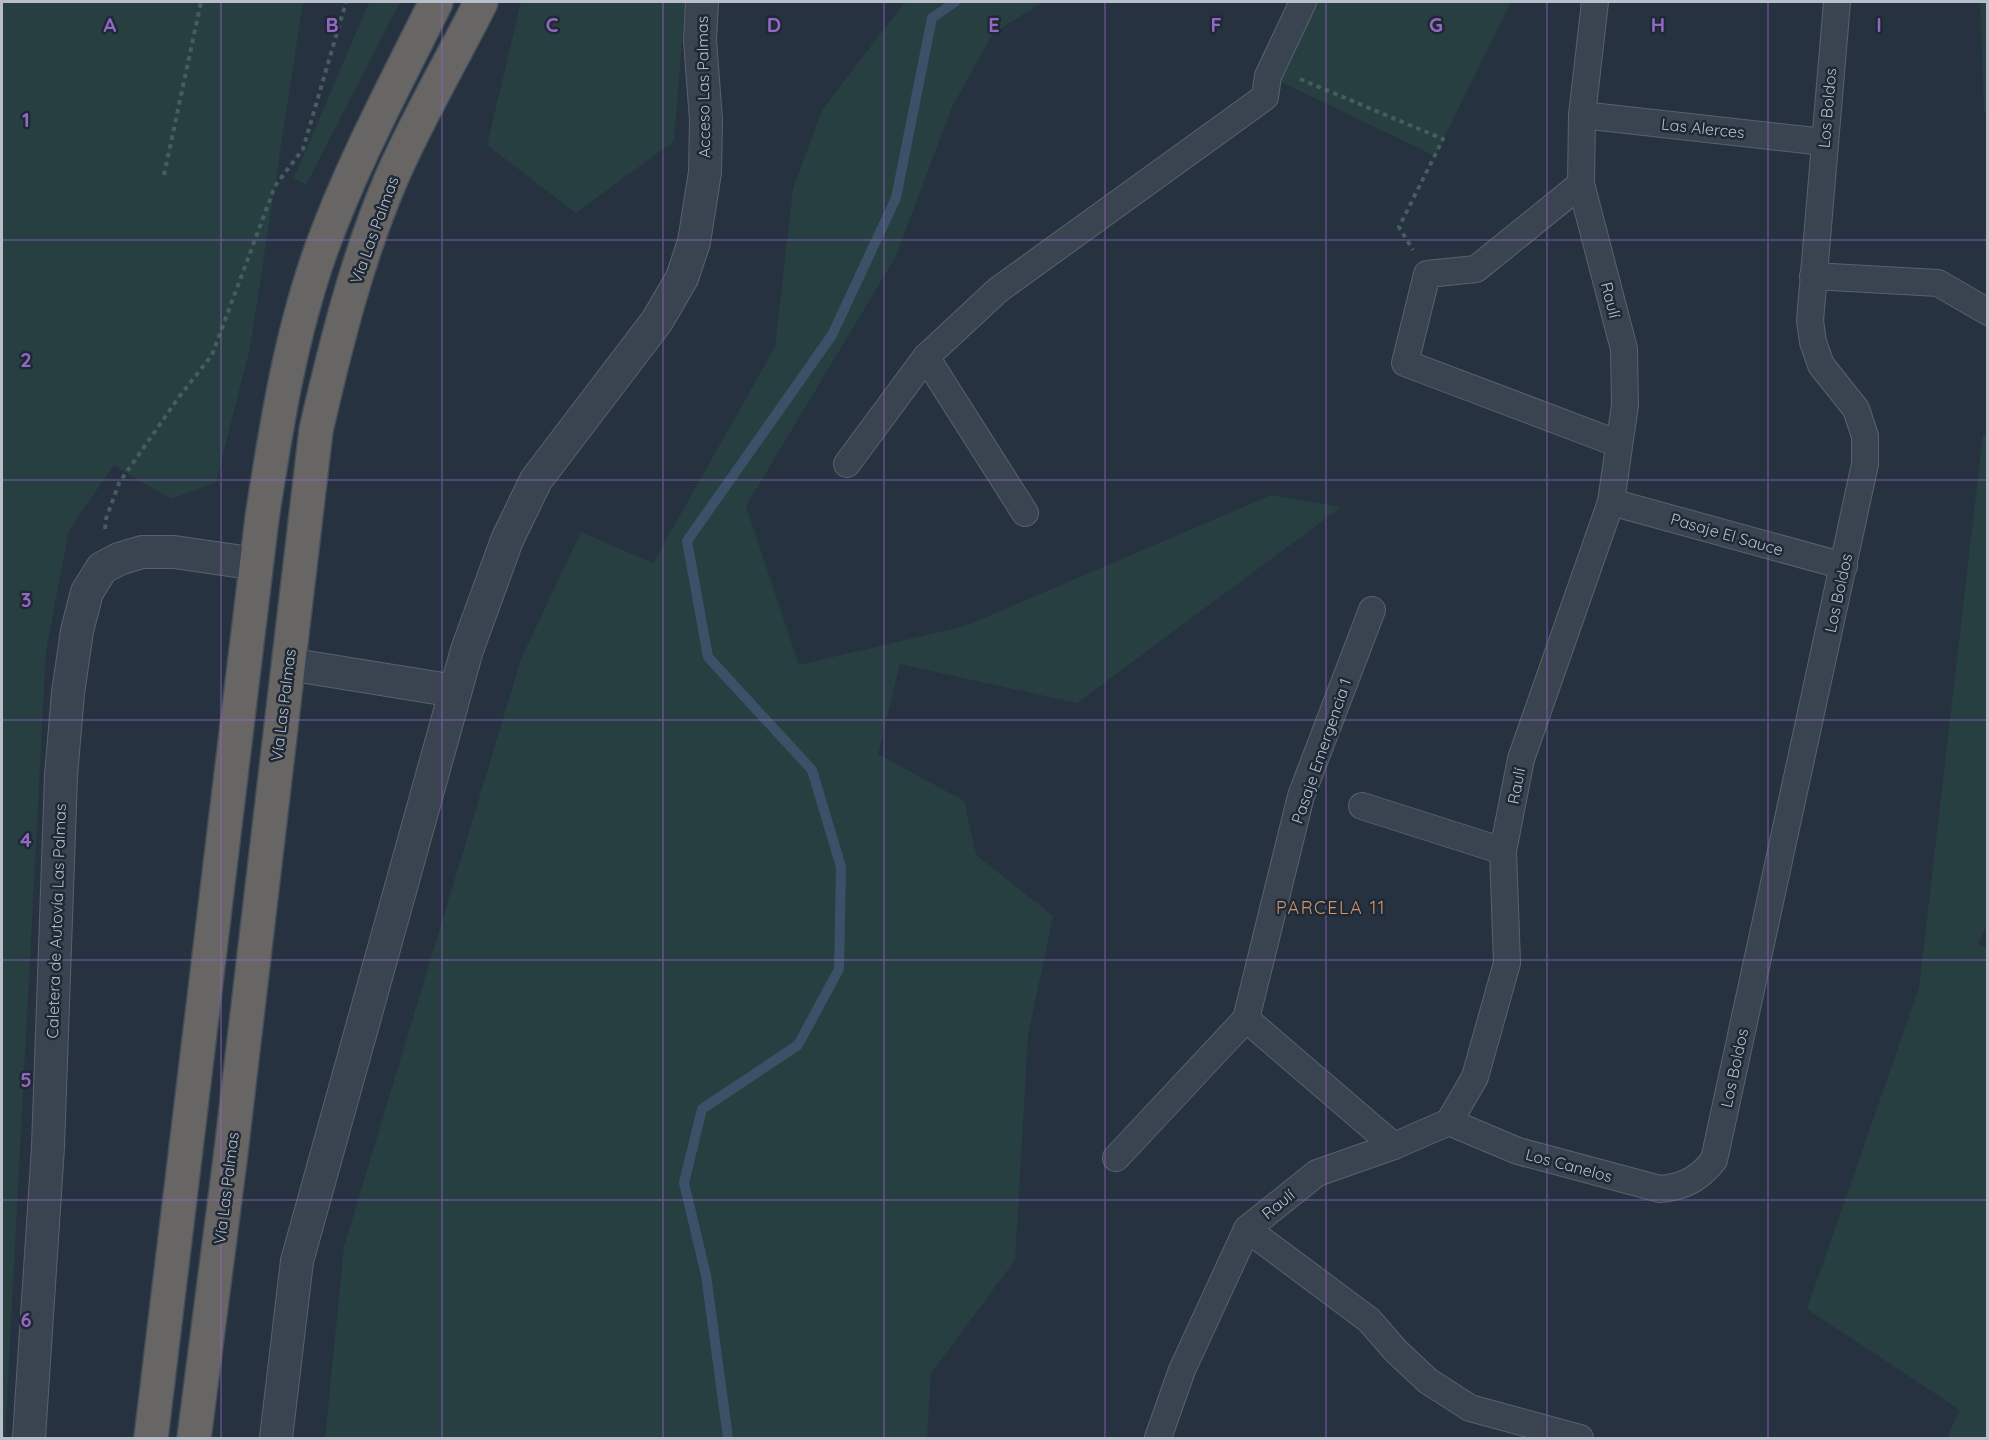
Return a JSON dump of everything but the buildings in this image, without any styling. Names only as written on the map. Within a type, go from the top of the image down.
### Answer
[{"type":"highway","points":[[151,1438],[257,564],[281,395],[321,251],[374,125],[436,2]]},
{"type":"highway","name":"Vía Las Palmas","points":[[194,1438],[230,1160],[316,430],[341,326],[364,250],[392,176],[481,2]]},
{"type":"street","name":"Acceso Las Palmas","points":[[455,691],[507,540],[536,480],[657,321],[682,278],[694,242],[705,172],[706,120],[700,40],[702,2]]},
{"type":"street","points":[[847,464],[926,357],[998,290],[1265,97],[1268,76],[1303,2]]},
{"type":"street","name":"Raulí","points":[[1158,1438],[1182,1370],[1247,1229],[1317,1173],[1394,1146],[1449,1122],[1475,1077],[1507,963],[1503,851],[1521,759],[1611,502],[1625,405],[1623,349],[1581,184],[1582,115],[1595,2]]},
{"type":"street","name":"Los Boldos","points":[[1692,1181],[1704,1173],[1714,1160],[1865,464],[1865,436],[1856,409],[1821,365],[1813,342],[1810,321],[1837,2]]},
{"type":"street","name":"Las Alerces","points":[[1582,115],[1824,142]]},
{"type":"street","points":[[1581,184],[1476,268],[1427,274],[1405,363],[1619,444]]},
{"type":"street","points":[[1814,276],[1938,283],[1988,312]]},
{"type":"street","points":[[926,357],[1025,513]]},
{"type":"street","name":"Pasaje El Sauce","points":[[1611,502],[1844,567]]},
{"type":"street","points":[[102,568],[119,559],[142,552],[174,552],[257,564]]},
{"type":"street","name":"Caletera de Autovía Las Palmas","points":[[29,1438],[48,1147],[61,776],[77,631],[87,592],[102,568]]},
{"type":"street","name":"Pasaje Emergencia 1","points":[[1246,1019],[1302,796],[1372,610]]},
{"type":"street","points":[[276,1438],[297,1261],[455,691],[288,664]]},
{"type":"street","points":[[1362,806],[1503,851]]},
{"type":"street","points":[[1116,1158],[1246,1019],[1394,1146]]},
{"type":"street","name":"Los Canelos","points":[[1449,1122],[1518,1151],[1660,1189],[1677,1187],[1692,1181]]},
{"type":"street","points":[[1247,1229],[1369,1320],[1396,1351],[1428,1381],[1470,1408],[1580,1438]]},
{"type":"path","points":[[164,175],[201,2]]},
{"type":"path","points":[[102,568],[106,519],[119,483],[166,414],[212,355],[274,186],[303,149],[346,2]]},
{"type":"path","points":[[1268,76],[1299,79],[1443,139],[1399,227],[1427,274]]},
{"type":"green space","points":[[2,2],[303,2],[250,348],[216,482],[171,499],[114,465],[69,530],[46,651],[5,1438],[2,1438]]},
{"type":"green space","points":[[369,2],[400,2],[306,185],[294,178]]},
{"type":"green space","points":[[521,2],[685,2],[674,141],[576,213],[487,145]]},
{"type":"green space","points":[[905,2],[1043,2],[993,33],[952,107],[895,258],[746,506],[799,665],[965,626],[1271,495],[1341,507],[1077,703],[900,664],[878,754],[964,801],[976,855],[1053,916],[1028,1036],[1015,1260],[931,1373],[927,1438],[325,1438],[344,1247],[521,659],[581,532],[653,563],[775,347],[793,189],[822,110]]},
{"type":"green space","points":[[1310,2],[1511,2],[1435,156],[1273,78]]},
{"type":"green space","points":[[1980,2],[1987,2],[1987,115],[1984,111]]},
{"type":"green space","points":[[1983,434],[1988,437],[1988,924],[1978,943],[1988,950],[1988,1438],[1947,1438],[1960,1410],[1807,1309],[1919,988]]},
{"type":"waterway","points":[[728,1438],[706,1275],[684,1183],[702,1109],[798,1045],[839,969],[841,867],[812,770],[708,657],[687,541],[832,335],[896,198],[932,18],[955,2]]},
{"type":"district","name":"PARCELA 11","points":[[1331,908]]}]
